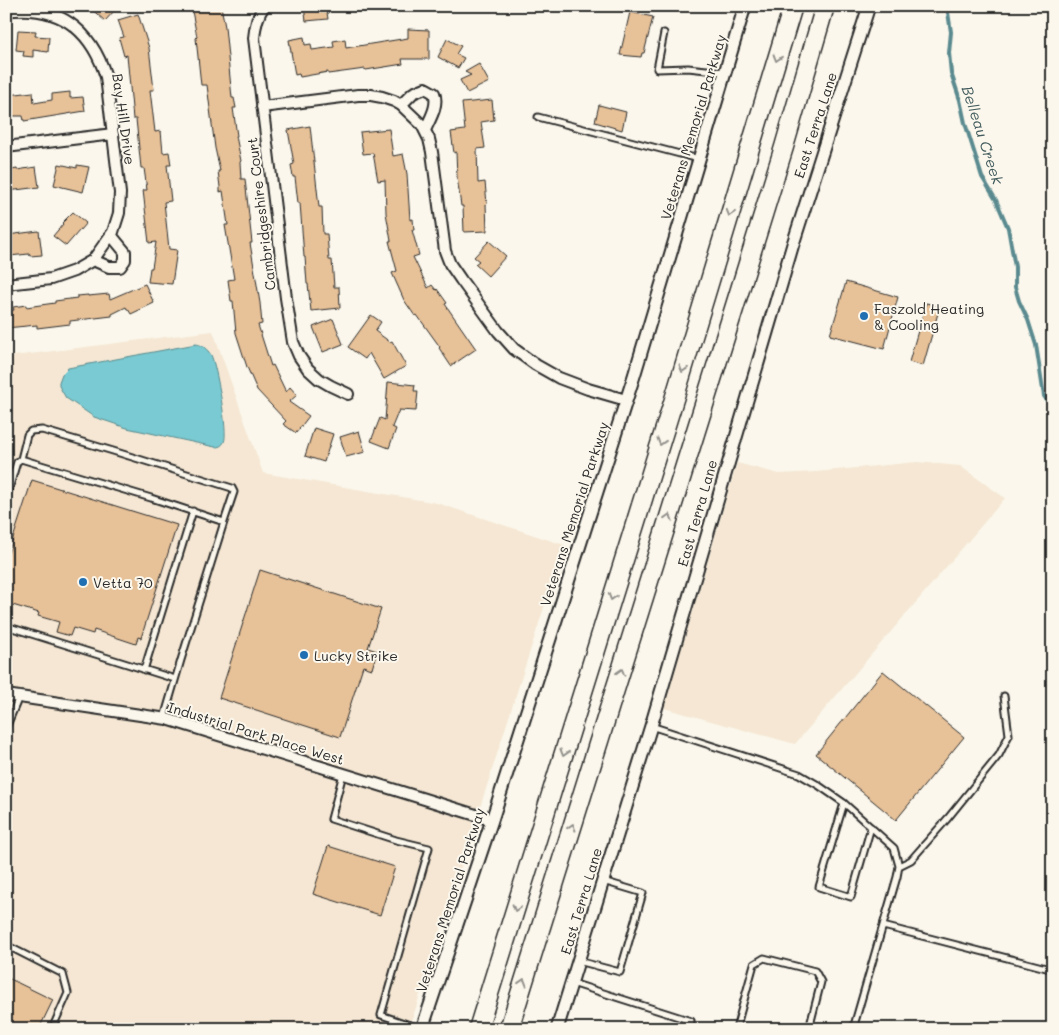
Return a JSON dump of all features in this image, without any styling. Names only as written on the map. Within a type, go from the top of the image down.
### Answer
[{"type":"highway","points":[[509,1029],[753,248],[825,6]]},
{"type":"highway","points":[[478,1029],[672,405],[792,8]]},
{"type":"street","name":"Cambridgeshire Court","points":[[264,6],[255,24],[254,38],[293,342],[299,356],[308,369],[331,386],[348,394]]},
{"type":"street","name":"Veterans Memorial Parkway","points":[[423,1028],[492,820],[626,400],[745,6]]},
{"type":"street","name":"East Terra Lane","points":[[557,1029],[651,726],[793,244],[869,6]]},
{"type":"street","name":"Bay Hill Drive","points":[[6,11],[17,9],[35,10],[50,14],[68,22],[82,33],[93,47],[101,61],[106,78],[120,194],[119,213],[113,232],[93,260],[74,271],[51,278],[6,284]]},
{"type":"street","points":[[401,105],[414,93],[425,88],[434,93],[436,97],[434,109],[425,130]]},
{"type":"street","points":[[262,106],[358,95],[382,97],[401,105],[422,125],[428,139],[432,152],[445,251],[450,264],[498,331],[514,349],[558,378],[626,400]]},
{"type":"street","points":[[6,147],[113,134]]},
{"type":"street","points":[[93,260],[109,267],[120,267],[125,260],[125,252],[111,235]]},
{"type":"street","name":"Industrial Park Place West","points":[[6,695],[164,718],[492,820]]},
{"type":"lane","points":[[664,33],[658,69],[688,68],[726,72]]},
{"type":"lane","points":[[538,117],[699,160]]},
{"type":"lane","points":[[6,499],[17,462],[21,459],[27,435],[35,430],[42,430],[113,450],[234,489],[164,718]]},
{"type":"lane","points":[[21,459],[224,522]]},
{"type":"lane","points":[[144,670],[193,511]]},
{"type":"lane","points":[[6,626],[175,680]]},
{"type":"lane","points":[[899,866],[911,860],[999,755],[1009,735],[1004,696]]},
{"type":"lane","points":[[6,728],[19,697]]},
{"type":"lane","points":[[651,726],[799,774],[844,803],[894,848],[899,866],[853,1029]]},
{"type":"lane","points":[[344,774],[331,819],[430,848],[381,1015],[423,1028]]},
{"type":"lane","points":[[844,803],[819,887],[851,896],[871,827]]},
{"type":"lane","points":[[578,961],[620,972],[643,893],[603,881]]},
{"type":"lane","points":[[883,926],[1050,969],[1053,968]]},
{"type":"lane","points":[[6,945],[63,974],[68,993],[52,1029]]},
{"type":"lane","points":[[736,1029],[754,964],[764,958],[815,971],[822,982],[809,1029]]},
{"type":"lane","points":[[571,983],[691,1021],[689,1029]]},
{"type":"shaded area","points":[[213,331],[263,473],[437,503],[564,545],[409,1029],[6,1029],[6,357]]},
{"type":"shaded area","points":[[917,462],[960,466],[1005,498],[795,744],[664,708],[737,463],[779,474]]},
{"type":"water","points":[[196,344],[203,346],[211,355],[216,372],[225,426],[224,442],[219,446],[215,447],[127,428],[94,417],[66,398],[59,386],[62,374],[68,368]]},
{"type":"building","points":[[88,6],[109,6],[114,11],[105,21]]},
{"type":"building","points":[[221,6],[232,98],[234,98],[236,108],[233,108],[241,161],[241,179],[245,179],[252,243],[250,243],[260,303],[262,324],[258,325],[271,366],[273,365],[286,392],[290,387],[297,395],[289,402],[309,416],[296,433],[283,424],[286,421],[257,390],[236,333],[233,301],[231,301],[228,280],[234,279],[225,225],[228,225],[223,191],[220,192],[218,171],[220,171],[215,148],[207,85],[201,85],[197,37],[192,11]]},
{"type":"building","points":[[304,6],[326,6],[328,19],[306,21]]},
{"type":"building","points":[[630,12],[653,17],[644,53],[642,53],[641,57],[620,55]]},
{"type":"building","points":[[138,14],[149,48],[154,90],[150,90],[155,132],[161,131],[163,153],[169,152],[171,165],[167,165],[171,201],[164,202],[169,249],[177,250],[172,284],[148,282],[156,242],[149,243],[143,190],[147,190],[144,168],[141,168],[136,119],[133,119],[127,55],[124,56],[119,38],[124,37],[118,20]]},
{"type":"building","points":[[408,29],[429,30],[429,59],[402,59],[403,64],[366,70],[328,74],[328,72],[300,77],[299,74],[295,75],[289,40],[304,37],[305,45],[311,44],[312,50],[334,47],[333,41],[345,39],[346,48],[408,38]]},
{"type":"building","points":[[18,30],[36,31],[35,36],[49,37],[48,52],[33,50],[33,57],[23,56],[24,51],[16,50]]},
{"type":"building","points":[[447,39],[461,46],[456,54],[464,58],[458,68],[438,57]]},
{"type":"building","points":[[479,64],[489,82],[467,93],[460,80],[471,75],[465,72]]},
{"type":"building","points":[[33,92],[34,103],[52,100],[52,94],[70,92],[70,98],[83,97],[85,111],[24,121],[23,116],[10,116],[8,95]]},
{"type":"building","points":[[492,100],[494,120],[481,122],[485,148],[477,149],[478,183],[485,182],[487,231],[464,232],[463,206],[461,206],[457,177],[456,152],[454,153],[451,132],[465,130],[462,103]]},
{"type":"building","points":[[599,105],[626,112],[622,130],[595,122]]},
{"type":"building","points":[[310,126],[319,207],[322,207],[323,234],[327,234],[329,260],[332,260],[334,287],[339,287],[340,308],[311,311],[300,203],[298,203],[295,177],[293,177],[291,165],[294,164],[288,130]]},
{"type":"building","points":[[389,129],[393,156],[403,154],[407,174],[410,220],[413,219],[414,230],[412,230],[419,255],[413,257],[428,288],[432,285],[437,289],[476,349],[451,366],[440,347],[404,300],[392,273],[397,271],[389,241],[391,241],[386,213],[385,180],[378,181],[373,153],[363,154],[360,132]]},
{"type":"building","points":[[59,164],[77,168],[77,165],[89,167],[83,192],[54,185]]},
{"type":"building","points":[[36,167],[39,187],[8,191],[6,171]]},
{"type":"building","points":[[73,212],[86,223],[66,246],[53,236]]},
{"type":"building","points":[[39,231],[42,255],[9,256],[7,235]]},
{"type":"building","points":[[489,241],[506,256],[488,276],[475,264],[479,261],[474,257]]},
{"type":"building","name":"Faszold Heating & Cooling","points":[[846,282],[898,297],[884,349],[830,335]]},
{"type":"building","points":[[145,284],[154,303],[131,314],[126,307],[112,314],[112,316],[70,321],[70,324],[37,328],[37,325],[6,328],[6,311],[14,310],[13,307],[55,303],[55,301],[88,295],[109,294],[110,299]]},
{"type":"building","points":[[926,303],[940,306],[923,366],[909,362]]},
{"type":"building","points":[[371,315],[381,322],[375,331],[390,342],[392,341],[406,366],[384,379],[369,353],[365,359],[348,347]]},
{"type":"building","points":[[333,319],[343,344],[323,352],[313,327]]},
{"type":"building","points":[[388,382],[415,385],[414,391],[418,391],[416,411],[399,410],[392,427],[396,429],[389,448],[371,441],[380,418],[385,420]]},
{"type":"building","points":[[314,428],[333,434],[324,462],[305,456]]},
{"type":"building","points":[[359,431],[365,452],[346,457],[340,437]]},
{"type":"building","name":"Vetta 70","points":[[32,480],[177,525],[141,638],[138,637],[136,644],[94,630],[93,634],[73,628],[70,636],[56,632],[59,622],[38,616],[39,613],[6,603],[6,560]]},
{"type":"building","name":"Lucky Strike","points":[[260,570],[381,609],[368,648],[377,651],[372,669],[363,666],[340,737],[219,698]]},
{"type":"building","points":[[883,671],[964,737],[896,820],[816,754]]},
{"type":"building","points":[[328,846],[395,867],[380,915],[313,894]]},
{"type":"building","points":[[6,977],[53,1000],[39,1029],[6,1029]]},
{"type":"waterway","name":"Belleau Creek","points":[[947,6],[951,32],[949,53],[951,73],[982,177],[996,200],[1008,228],[1015,267],[1015,287],[1036,345],[1044,396],[1053,409]]},
{"type":"place","name":"Faszold Heating & Cooling","points":[[864,316]]},
{"type":"place","name":"Vetta 70","points":[[83,582]]},
{"type":"place","name":"Lucky Strike","points":[[304,655]]}]
